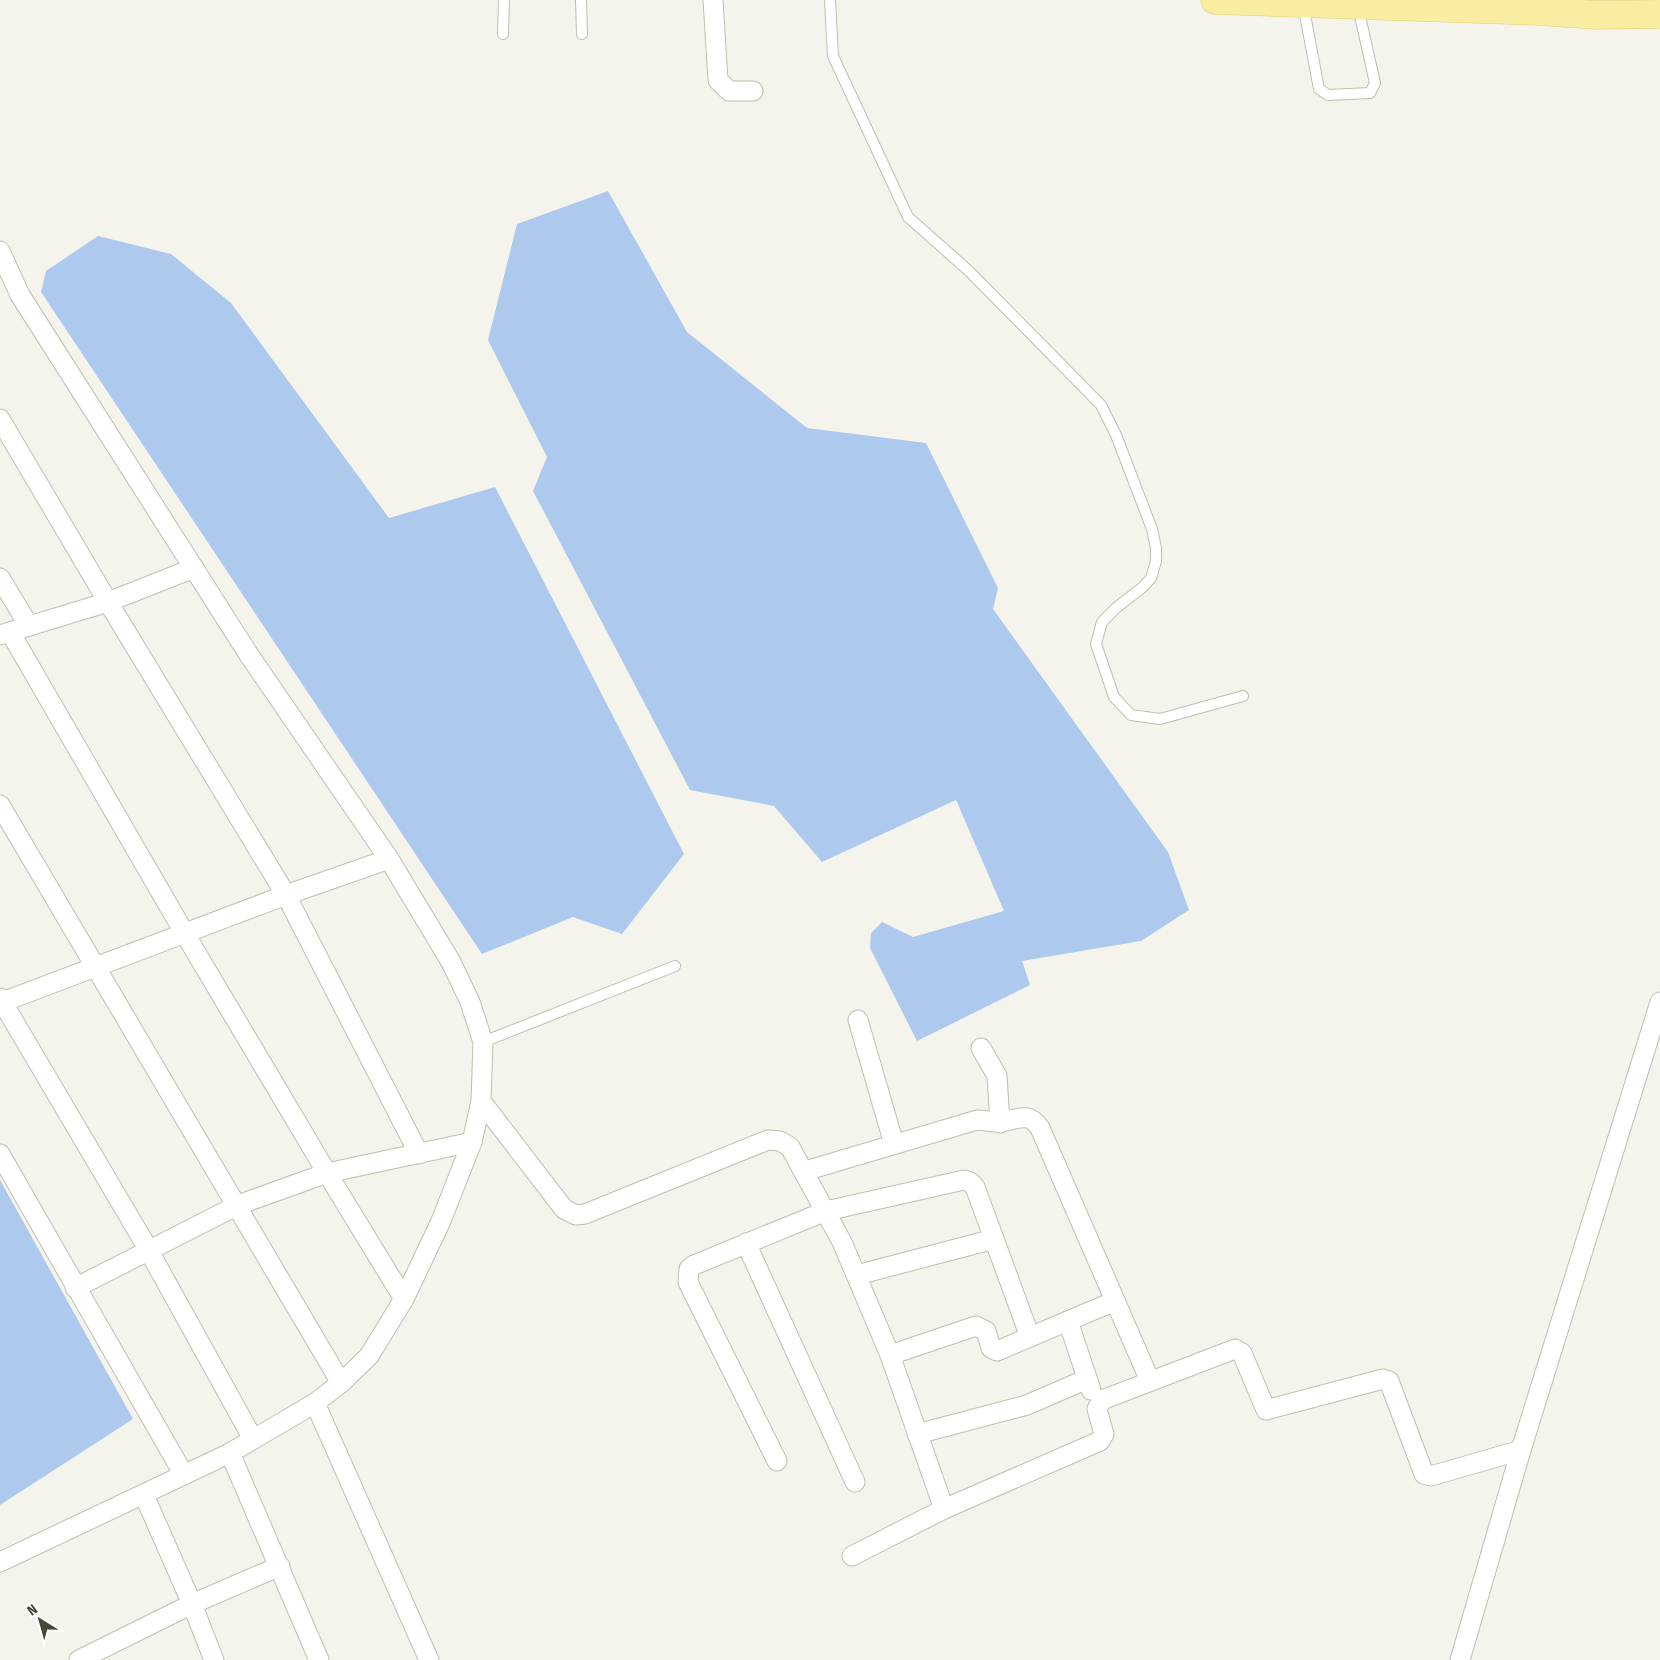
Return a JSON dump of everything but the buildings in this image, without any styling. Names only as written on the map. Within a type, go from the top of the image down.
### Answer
[{"type":"main road","points":[[1215,0],[1358,4],[1520,5],[1597,15],[1660,14]]},
{"type":"street","points":[[713,0],[718,80],[728,90],[753,91]]},
{"type":"street","points":[[0,251],[20,295],[249,655],[389,859],[451,962],[470,1002],[483,1042],[481,1101],[472,1142],[441,1221],[404,1299],[369,1356],[342,1383],[315,1403],[230,1453],[0,1562]]},
{"type":"street","points":[[0,419],[108,602],[286,895],[419,1154]]},
{"type":"street","points":[[194,568],[108,602],[5,633],[404,1299]]},
{"type":"street","points":[[0,578],[29,626]]},
{"type":"street","points":[[0,805],[342,1383]]},
{"type":"street","points":[[253,1439],[149,1250],[1,1001],[286,895],[389,859]]},
{"type":"street","points":[[1460,1660],[1521,1450],[1660,1002]]},
{"type":"street","points":[[858,1020],[894,1144]]},
{"type":"street","points":[[981,1048],[997,1076],[1000,1122]]},
{"type":"street","points":[[481,1101],[564,1209],[576,1215],[585,1214],[768,1140],[780,1141],[790,1147],[826,1211],[857,1275],[890,1355],[944,1509]]},
{"type":"street","points":[[805,1171],[977,1120],[1000,1122],[1023,1116],[1035,1121],[1040,1128],[1150,1381]]},
{"type":"street","points":[[75,1288],[238,1205],[327,1173],[472,1142]]},
{"type":"street","points":[[0,1154],[75,1288],[184,1475]]},
{"type":"street","points":[[777,1461],[688,1282],[687,1275],[694,1265],[826,1211],[964,1180],[970,1182],[975,1187],[1030,1337]]},
{"type":"street","points":[[857,1275],[994,1239]]},
{"type":"street","points":[[746,1243],[856,1482]]},
{"type":"street","points":[[890,1355],[976,1326],[981,1326],[986,1331],[993,1350],[997,1351],[1115,1301]]},
{"type":"street","points":[[852,1556],[944,1509],[1100,1441],[1104,1434],[1068,1320]]},
{"type":"street","points":[[1097,1409],[1102,1400],[1239,1350],[1266,1410],[1383,1379],[1389,1381],[1424,1474],[1431,1476],[1521,1450]]},
{"type":"street","points":[[917,1434],[1027,1405],[1087,1379]]},
{"type":"street","points":[[315,1403],[429,1660]]},
{"type":"street","points":[[230,1453],[319,1660]]},
{"type":"street","points":[[144,1495],[192,1604],[214,1660]]},
{"type":"street","points":[[79,1660],[192,1604],[280,1566]]},
{"type":"lane","points":[[503,34],[504,0]]},
{"type":"lane","points":[[581,0],[582,34]]},
{"type":"lane","points":[[830,0],[833,56],[908,217],[969,271],[1101,405],[1116,435],[1152,529],[1156,548],[1156,561],[1151,578],[1143,588],[1116,608],[1102,622],[1096,644],[1114,697],[1131,715],[1160,719],[1243,696]]},
{"type":"lane","points":[[1303,2],[1319,89],[1328,96],[1370,92],[1375,83],[1358,4]]},
{"type":"lane","points":[[483,1042],[675,966]]},
{"type":"water","points":[[608,191],[687,332],[807,428],[926,443],[998,588],[993,609],[1168,852],[1189,910],[1141,941],[1022,961],[1030,985],[917,1041],[870,948],[871,933],[882,922],[913,937],[1004,911],[956,800],[822,862],[774,806],[690,790],[533,491],[547,457],[488,340],[517,224]]},
{"type":"water","points":[[98,236],[171,254],[231,303],[389,518],[495,487],[684,854],[622,934],[573,917],[482,954],[41,292],[46,271]]},
{"type":"water","points":[[0,1180],[133,1419],[0,1505]]}]
